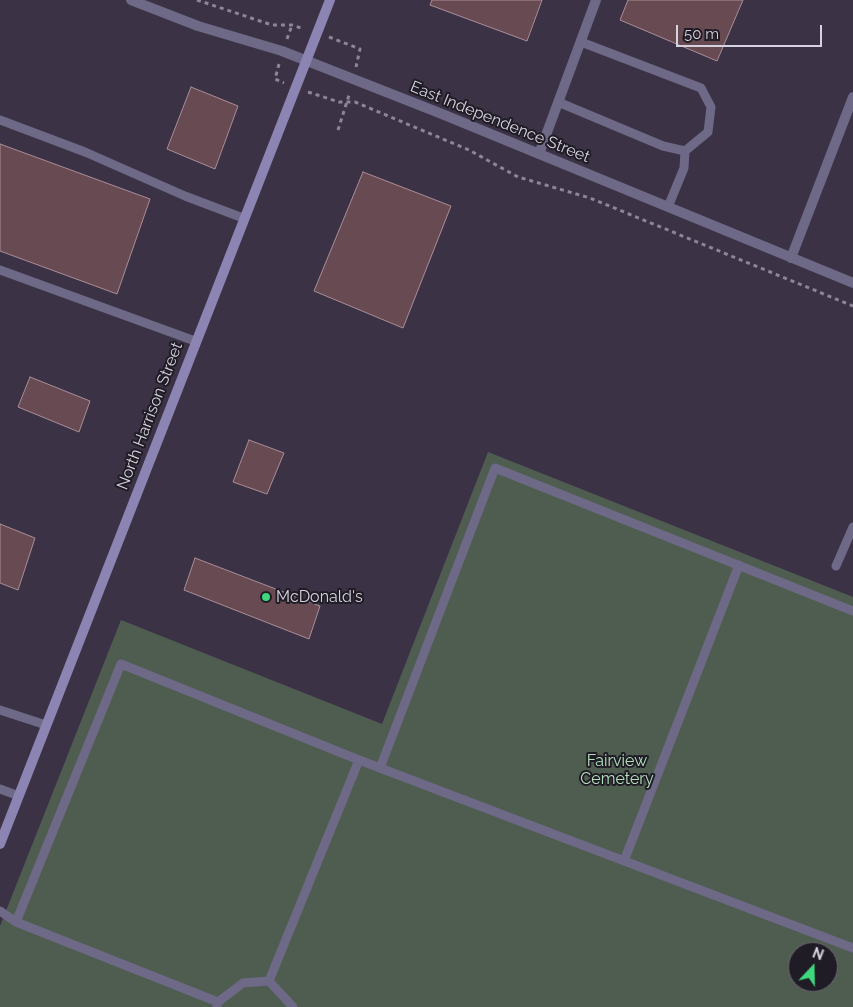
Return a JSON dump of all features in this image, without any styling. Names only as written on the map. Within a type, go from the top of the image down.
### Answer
[{"type":"main road","name":"North Harrison Street","points":[[0,844],[294,87],[330,0]]},
{"type":"street","name":"East Independence Street","points":[[131,0],[198,26],[282,51],[853,282]]},
{"type":"street","points":[[539,154],[596,0]]},
{"type":"street","points":[[791,258],[853,98]]},
{"type":"lane","points":[[580,42],[701,88],[711,107],[708,132],[685,151],[684,168],[668,207]]},
{"type":"lane","points":[[558,102],[662,146],[685,151]]},
{"type":"lane","points":[[0,120],[85,152],[185,196],[243,218]]},
{"type":"lane","points":[[0,270],[195,342]]},
{"type":"lane","points":[[380,768],[495,468],[853,611]]},
{"type":"lane","points":[[836,566],[853,527]]},
{"type":"lane","points":[[624,861],[739,565]]},
{"type":"lane","points":[[16,922],[121,664],[359,760],[853,948]]},
{"type":"lane","points":[[0,710],[46,725]]},
{"type":"lane","points":[[269,981],[359,760]]},
{"type":"lane","points":[[0,789],[19,796]]},
{"type":"lane","points":[[0,911],[16,922],[217,1005],[243,983],[269,981]]},
{"type":"lane","points":[[269,981],[293,1007]]},
{"type":"path","points":[[274,79],[339,102],[355,102],[469,150],[518,177],[590,198],[853,306]]},
{"type":"green space","name":"Fairview Cemetery","points":[[488,452],[853,597],[853,1007],[0,1007],[0,926],[121,620],[382,724]]},
{"type":"building","points":[[432,0],[542,0],[527,41],[430,5]]},
{"type":"building","points":[[628,0],[743,0],[717,61],[620,20]]},
{"type":"building","points":[[191,87],[238,106],[215,169],[167,149]]},
{"type":"building","points":[[0,144],[150,199],[117,294],[0,251]]},
{"type":"building","points":[[363,172],[451,206],[403,328],[314,291]]},
{"type":"building","points":[[30,377],[90,401],[79,432],[18,407]]},
{"type":"building","points":[[249,440],[284,453],[267,494],[233,482]]},
{"type":"building","points":[[0,524],[35,538],[18,590],[0,583]]},
{"type":"building","points":[[195,558],[320,606],[309,639],[184,590]]},
{"type":"place","name":"McDonald's","points":[[266,597]]}]
